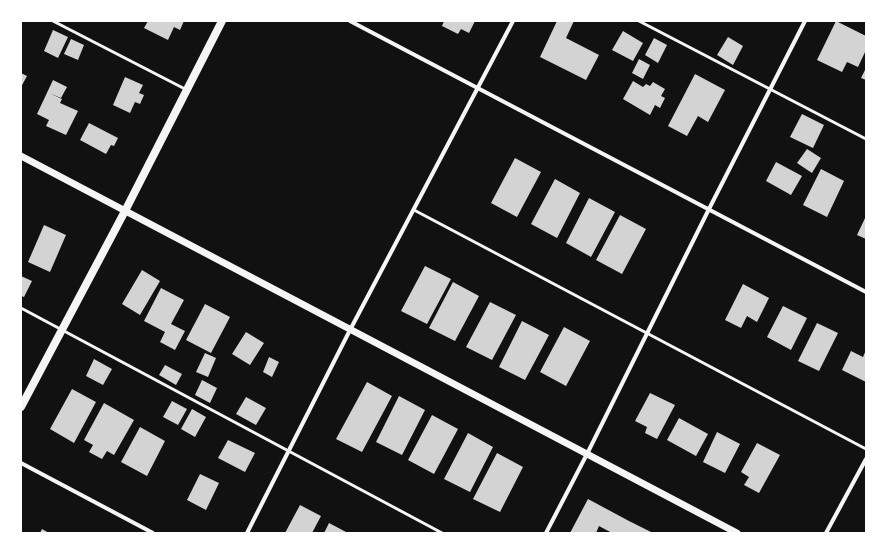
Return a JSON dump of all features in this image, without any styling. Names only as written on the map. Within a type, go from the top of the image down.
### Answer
[{"type":"main road","points":[[21,407],[125,211],[222,21]]},
{"type":"street","points":[[350,21],[866,292]]},
{"type":"street","points":[[247,533],[350,330],[513,21]]},
{"type":"street","points":[[546,533],[805,21]]},
{"type":"street","points":[[21,156],[737,533]]},
{"type":"street","points":[[826,533],[866,459]]},
{"type":"street","points":[[21,463],[153,533]]},
{"type":"lane","points":[[53,21],[187,90]]},
{"type":"lane","points":[[639,21],[866,139]]},
{"type":"lane","points":[[414,210],[866,448]]},
{"type":"lane","points":[[21,308],[442,533]]},
{"type":"building","points":[[148,21],[184,21],[180,30],[174,27],[168,40],[144,28]]},
{"type":"building","points":[[444,21],[475,21],[469,33],[461,29],[458,34],[442,26]]},
{"type":"building","points":[[557,21],[574,21],[566,38],[599,55],[586,80],[540,57]]},
{"type":"building","points":[[836,21],[866,36],[866,50],[858,67],[847,62],[842,72],[817,60]]},
{"type":"building","points":[[53,30],[68,37],[58,58],[44,51]]},
{"type":"building","points":[[623,31],[643,43],[633,61],[612,50]]},
{"type":"building","points":[[728,37],[743,46],[733,65],[717,55]]},
{"type":"building","points":[[654,38],[667,45],[658,63],[645,55]]},
{"type":"building","points":[[71,39],[84,45],[78,60],[64,54]]},
{"type":"building","points":[[639,59],[650,65],[643,79],[632,73]]},
{"type":"building","points":[[866,68],[866,80],[861,78]]},
{"type":"building","points":[[21,73],[27,76],[21,87]]},
{"type":"building","points":[[695,74],[725,90],[708,122],[698,116],[687,136],[668,126]]},
{"type":"building","points":[[125,77],[143,85],[139,93],[144,95],[140,104],[135,102],[130,113],[113,105]]},
{"type":"building","points":[[53,80],[67,87],[61,98],[49,93],[62,99],[60,103],[78,111],[66,135],[46,126],[49,120],[37,114]]},
{"type":"building","points":[[633,81],[643,87],[646,84],[650,86],[653,82],[665,89],[661,96],[665,98],[660,108],[655,105],[650,115],[623,99]]},
{"type":"building","points":[[802,114],[824,125],[813,148],[790,137]]},
{"type":"building","points":[[89,123],[118,138],[114,146],[111,145],[106,154],[80,140]]},
{"type":"building","points":[[807,149],[821,158],[812,173],[797,163]]},
{"type":"building","points":[[515,158],[541,172],[517,217],[491,203]]},
{"type":"building","points":[[776,162],[802,176],[791,195],[766,181]]},
{"type":"building","points":[[821,169],[844,181],[827,217],[803,205]]},
{"type":"building","points":[[555,179],[580,193],[557,238],[531,224]]},
{"type":"building","points":[[589,198],[615,212],[591,257],[566,243]]},
{"type":"building","points":[[620,215],[646,229],[622,274],[596,260]]},
{"type":"building","points":[[866,216],[866,239],[857,235]]},
{"type":"building","points":[[44,225],[66,235],[50,272],[28,262]]},
{"type":"building","points":[[425,266],[451,279],[427,324],[401,311]]},
{"type":"building","points":[[142,270],[160,281],[140,315],[122,304]]},
{"type":"building","points":[[21,276],[32,281],[24,297],[21,296]]},
{"type":"building","points":[[453,282],[479,296],[455,341],[429,328]]},
{"type":"building","points":[[743,284],[769,298],[757,322],[747,316],[741,328],[725,320]]},
{"type":"building","points":[[161,288],[184,300],[171,324],[185,331],[175,350],[160,342],[165,332],[144,321]]},
{"type":"building","points":[[490,302],[516,315],[492,360],[466,347]]},
{"type":"building","points":[[205,304],[230,317],[211,353],[186,340]]},
{"type":"building","points":[[783,306],[807,318],[791,350],[767,337]]},
{"type":"building","points":[[522,321],[549,335],[525,380],[499,367]]},
{"type":"building","points":[[817,323],[838,333],[819,371],[798,361]]},
{"type":"building","points":[[564,327],[590,341],[566,386],[540,372]]},
{"type":"building","points":[[246,332],[264,343],[250,365],[232,354]]},
{"type":"building","points":[[866,350],[866,382],[842,370],[851,351],[863,357]]},
{"type":"building","points":[[205,353],[216,358],[208,377],[196,372]]},
{"type":"building","points":[[269,357],[279,362],[272,377],[263,372]]},
{"type":"building","points":[[94,359],[112,369],[103,385],[86,376]]},
{"type":"building","points":[[165,365],[182,374],[176,385],[159,375]]},
{"type":"building","points":[[202,380],[217,388],[210,403],[195,395]]},
{"type":"building","points":[[367,382],[392,396],[362,452],[336,439]]},
{"type":"building","points":[[72,389],[96,402],[74,443],[50,429]]},
{"type":"building","points":[[650,393],[675,405],[657,439],[645,433],[647,427],[635,421]]},
{"type":"building","points":[[399,396],[425,410],[402,455],[376,442]]},
{"type":"building","points":[[246,397],[266,408],[256,425],[236,414]]},
{"type":"building","points":[[172,401],[187,409],[178,425],[163,417]]},
{"type":"building","points":[[104,403],[134,420],[114,455],[107,451],[102,459],[89,452],[93,445],[84,440]]},
{"type":"building","points":[[192,409],[206,417],[195,437],[181,429]]},
{"type":"building","points":[[432,415],[458,429],[434,474],[408,460]]},
{"type":"building","points":[[679,418],[708,434],[696,456],[667,440]]},
{"type":"building","points":[[140,427],[165,441],[147,476],[121,462]]},
{"type":"building","points":[[717,432],[740,444],[725,473],[703,462]]},
{"type":"building","points":[[468,433],[493,447],[470,492],[444,479]]},
{"type":"building","points":[[228,440],[255,453],[245,472],[218,458]]},
{"type":"building","points":[[757,443],[780,455],[759,493],[744,485],[749,477],[741,472]]},
{"type":"building","points":[[497,453],[523,467],[500,512],[473,499]]},
{"type":"building","points":[[200,474],[219,483],[206,510],[187,500]]},
{"type":"building","points":[[588,499],[653,533],[612,533],[599,526],[596,533],[570,533]]},
{"type":"building","points":[[300,505],[321,516],[312,533],[285,533]]},
{"type":"building","points":[[329,523],[348,533],[324,533]]},
{"type":"building","points":[[42,529],[49,533],[40,533]]}]
